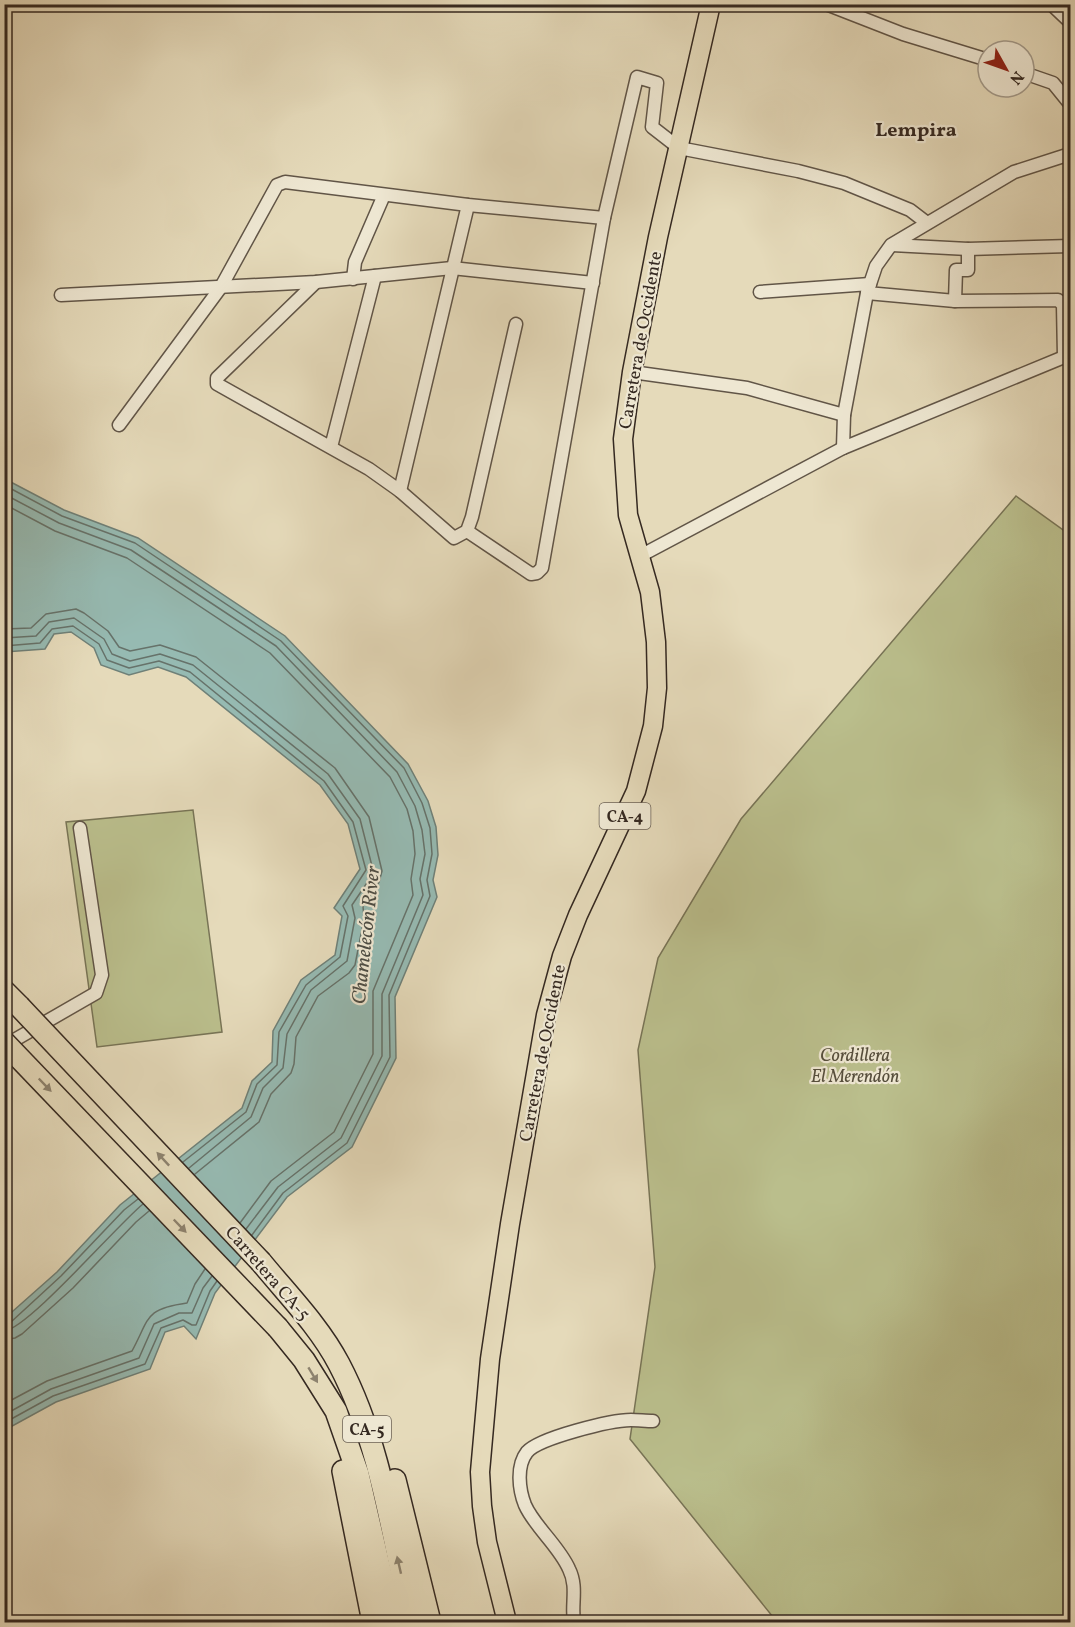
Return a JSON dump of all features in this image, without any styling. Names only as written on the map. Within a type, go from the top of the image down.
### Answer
[{"type":"highway","name":"Carretera CA-5","points":[[12,999],[261,1262],[322,1336],[360,1409],[374,1449],[412,1623]]},
{"type":"highway","name":"Carretera CA-5","points":[[4,1044],[278,1328],[304,1360],[336,1411],[358,1474],[392,1623]]},
{"type":"highway","points":[[338,1363],[363,1395],[381,1431],[430,1623]]},
{"type":"highway","points":[[336,1411],[343,1468],[373,1623]]},
{"type":"main road","name":"Carretera de Occidente","points":[[507,1623],[487,1542],[482,1506],[481,1461],[490,1359],[510,1224],[546,1015],[562,956],[578,915],[636,791],[652,726],[657,688],[656,642],[650,592],[628,515],[622,439],[632,372],[658,237],[711,4]]},
{"type":"street","points":[[826,4],[851,9],[903,34],[976,56]]},
{"type":"street","points":[[1051,4],[1071,22]]},
{"type":"street","points":[[467,531],[531,574],[537,573],[542,568],[604,218],[637,77],[657,83],[652,127],[679,148],[798,171],[844,183],[910,210],[927,223]]},
{"type":"street","points":[[1036,77],[1053,83],[1071,104]]},
{"type":"street","points":[[843,447],[844,415],[868,288],[876,266],[891,245],[1014,172],[1071,154]]},
{"type":"street","points":[[119,425],[221,287],[277,185],[285,182],[468,205],[604,218]]},
{"type":"street","points":[[353,279],[355,262],[384,195]]},
{"type":"street","points":[[400,491],[468,205]]},
{"type":"street","points":[[891,245],[968,249],[1071,246]]},
{"type":"street","points":[[955,301],[956,270],[968,270],[968,249]]},
{"type":"street","points":[[61,295],[316,282],[452,268],[593,283]]},
{"type":"street","points":[[331,447],[375,276]]},
{"type":"street","points":[[316,282],[216,381],[217,384],[331,447],[400,491],[454,538],[467,531],[472,517],[516,324]]},
{"type":"street","points":[[640,556],[843,447],[1067,356],[1063,304],[1058,300],[955,301],[868,288],[760,292]]},
{"type":"street","points":[[632,372],[747,388],[844,415]]},
{"type":"street","points":[[4,1044],[96,993],[102,975],[80,828]]},
{"type":"street","points":[[574,1623],[575,1587],[570,1569],[526,1508],[520,1488],[521,1468],[527,1453],[540,1443],[603,1424],[629,1420],[653,1421]]},
{"type":"green space","name":"Cordillera El Merendón","points":[[1016,496],[1070,535],[1070,1622],[777,1622],[630,1439],[655,1267],[638,1050],[658,958],[741,819]]},
{"type":"green space","points":[[193,810],[222,1032],[97,1047],[66,822]]},
{"type":"water","name":"Chamelecón River","points":[[5,479],[64,510],[138,538],[285,636],[408,764],[428,801],[436,827],[438,855],[433,880],[437,897],[395,997],[396,1058],[352,1147],[287,1197],[215,1293],[196,1339],[184,1326],[165,1332],[150,1369],[56,1402],[5,1430],[4,1319],[57,1272],[120,1205],[242,1108],[252,1081],[272,1062],[273,1031],[301,980],[335,955],[342,916],[334,908],[360,869],[348,824],[320,785],[186,677],[158,667],[129,675],[101,665],[94,648],[71,632],[54,634],[45,649],[5,652]]},
{"type":"district","name":"Lempira","points":[[916,129]]}]
